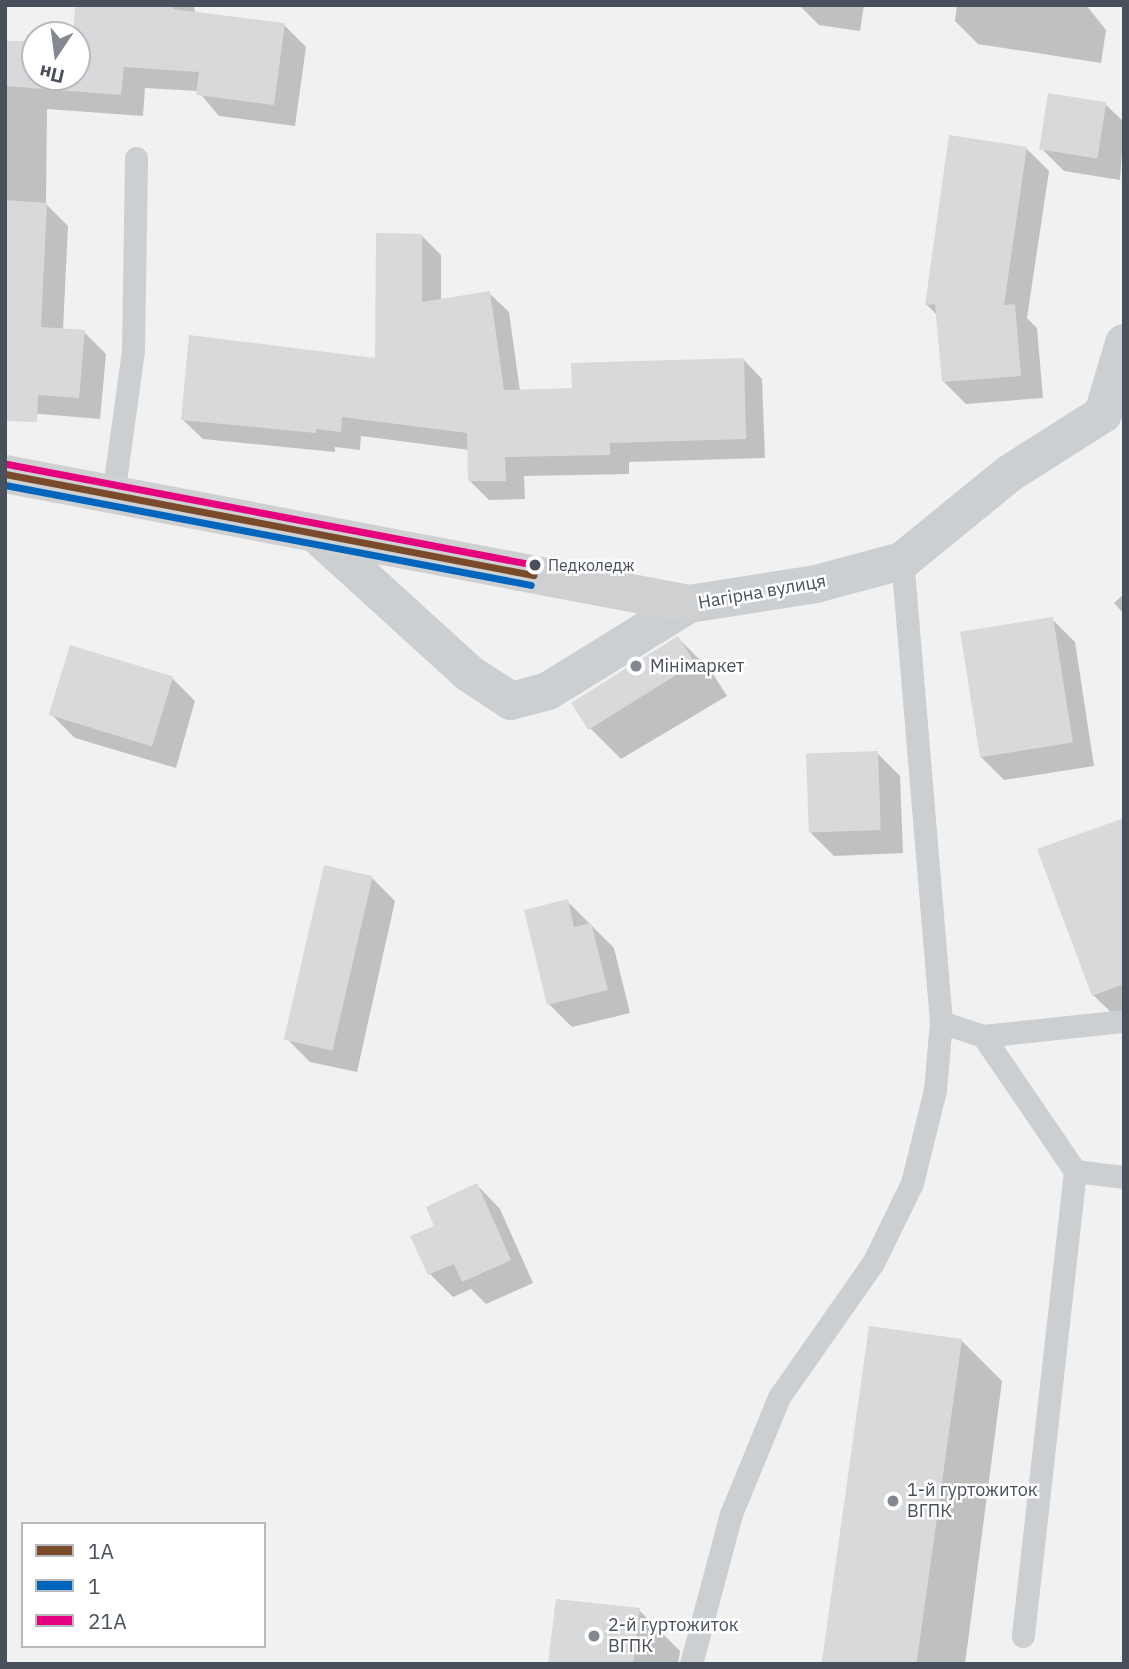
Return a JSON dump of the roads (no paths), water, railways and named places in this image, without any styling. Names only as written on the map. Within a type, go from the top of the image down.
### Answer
[{"type":"street","name":"Нагірна вулиця","points":[[5,474],[689,604],[816,584],[902,561],[1010,473],[1113,409],[1124,343]]},
{"type":"street","points":[[316,534],[470,674],[511,701],[548,691],[689,604]]},
{"type":"lane","points":[[113,495],[133,349],[136,158]]},
{"type":"lane","points":[[691,1664],[731,1514],[779,1397],[873,1263],[912,1183],[934,1090],[941,1022],[902,561]]},
{"type":"lane","points":[[941,1022],[983,1036],[1124,1021]]},
{"type":"lane","points":[[983,1036],[1076,1171],[1023,1636]]},
{"type":"lane","points":[[1076,1171],[1124,1177]]},
{"type":"place","name":"Педколедж","points":[[535,565]]},
{"type":"place","name":"Мінімаркет","points":[[636,666]]},
{"type":"place","name":"1-й гуртожиток ВГПК","points":[[893,1501]]},
{"type":"place","name":"2-й гуртожиток ВГПК","points":[[594,1636]]}]
